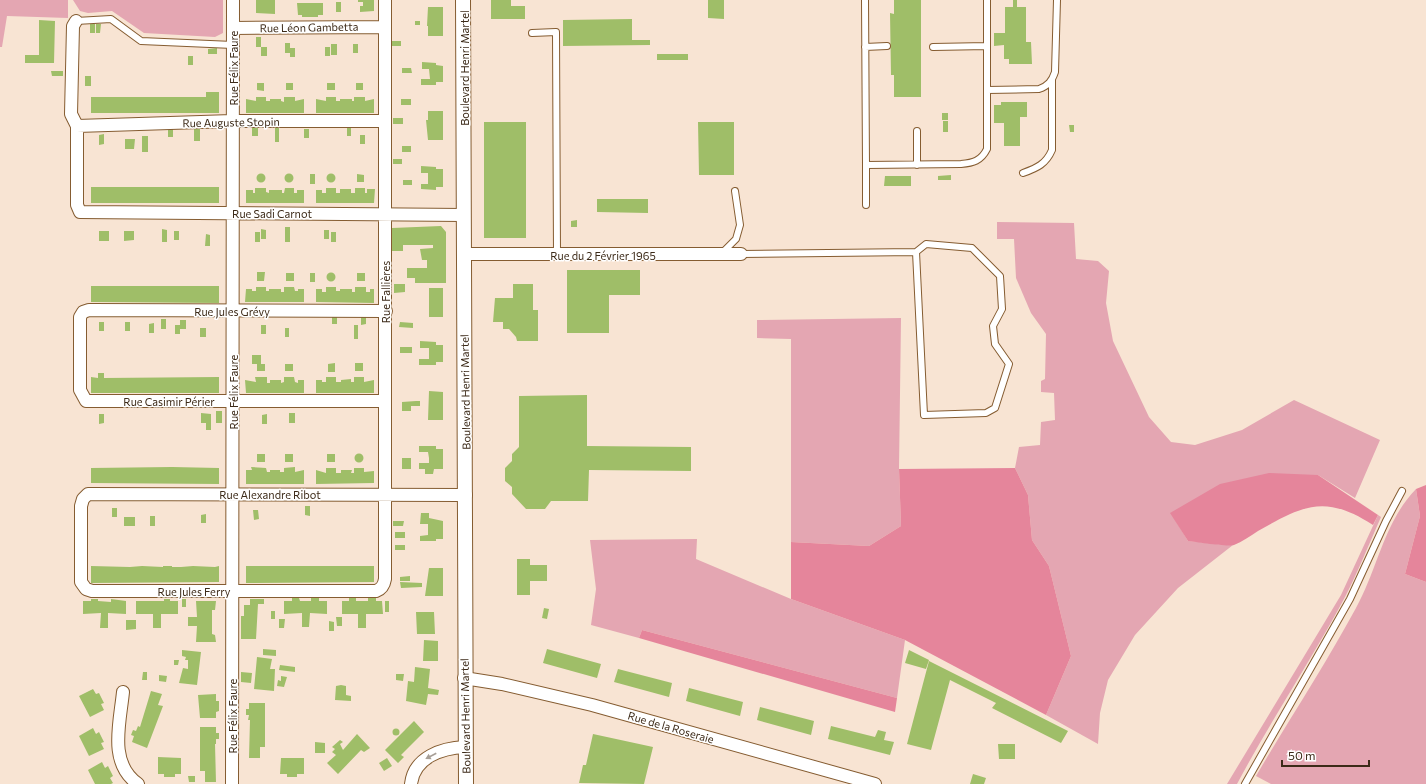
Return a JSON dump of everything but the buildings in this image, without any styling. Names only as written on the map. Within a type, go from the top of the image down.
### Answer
[{"type":"street","name":"Rue Félix Faure","points":[[232,784],[234,591],[232,494],[234,401],[232,311],[233,0]]},
{"type":"street","name":"Rue Fallières","points":[[384,585],[386,311],[385,0]]},
{"type":"street","name":"Boulevard Henri Martel","points":[[463,0],[466,495],[464,678],[466,784]]},
{"type":"street","points":[[76,21],[73,26],[71,114],[77,126]]},
{"type":"street","name":"Rue Léon Gambetta","points":[[233,28],[385,26]]},
{"type":"street","name":"Rue Auguste Stopin","points":[[77,126],[232,121],[385,121]]},
{"type":"street","name":"Rue Sadi Carnot","points":[[77,126],[76,205],[80,212],[464,215]]},
{"type":"street","name":"Rue du 2 Février 1965","points":[[464,254],[742,254]]},
{"type":"street","name":"Rue Jules Grévy","points":[[80,317],[83,312],[89,310],[386,311]]},
{"type":"street","name":"Rue Casimir Périer","points":[[80,317],[80,390],[86,401],[385,401]]},
{"type":"street","name":"Rue Alexandre Ribot","points":[[81,506],[83,499],[88,494],[466,495]]},
{"type":"street","name":"Rue Jules Ferry","points":[[81,506],[81,582],[86,589],[92,591],[376,591],[380,590],[384,585]]},
{"type":"street","name":"Rue de la Roseraie","points":[[464,678],[502,684],[592,705],[875,784]]},
{"type":"street","points":[[124,692],[119,732],[118,758],[126,774],[138,784]]},
{"type":"street","points":[[411,784],[416,771],[424,759],[441,751],[452,748],[466,747]]},
{"type":"lane","points":[[865,0],[866,205]]},
{"type":"lane","points":[[866,165],[961,164],[973,162],[983,156],[987,149],[987,0]]},
{"type":"lane","points":[[1023,173],[1041,166],[1048,159],[1052,150],[1052,80],[1055,72],[1057,0]]},
{"type":"lane","points":[[76,21],[111,19],[141,41],[233,45]]},
{"type":"lane","points":[[532,33],[556,32],[557,255]]},
{"type":"lane","points":[[865,46],[887,46]]},
{"type":"lane","points":[[933,47],[987,46]]},
{"type":"lane","points":[[987,90],[1039,89],[1045,87],[1052,80]]},
{"type":"lane","points":[[917,131],[917,164]]},
{"type":"lane","points":[[722,254],[736,238],[740,225],[735,191]]},
{"type":"lane","points":[[742,254],[916,252],[926,244],[972,248],[1000,276],[1002,309],[994,326],[995,344],[1009,364],[995,408],[986,413],[924,415],[916,252]]},
{"type":"lane","points":[[1245,784],[1350,600],[1386,521],[1402,491]]},
{"type":"shaded area","points":[[0,0],[68,0],[68,18],[7,16],[2,47],[0,47]]},
{"type":"shaded area","points":[[73,0],[223,0],[223,33],[215,37],[144,33],[112,11],[88,13],[80,11]]},
{"type":"shaded area","points":[[997,222],[1074,223],[1076,259],[1098,261],[1109,271],[1106,303],[1113,341],[1149,417],[1171,442],[1195,445],[1242,430],[1294,400],[1380,440],[1355,498],[1318,475],[1171,513],[1188,541],[1233,545],[1178,588],[1135,635],[1108,680],[1100,713],[1098,744],[1046,715],[1071,656],[1049,566],[1032,540],[1028,495],[1015,468],[1019,447],[1040,445],[1041,422],[1055,420],[1054,393],[1041,392],[1041,381],[1045,379],[1046,334],[1031,313],[1016,278],[1014,239],[997,239]]},
{"type":"shaded area","points":[[901,318],[899,469],[901,526],[869,546],[791,542],[791,339],[757,338],[757,320]]},
{"type":"shaded area","points":[[1015,468],[1028,495],[1032,540],[1049,566],[1071,656],[1046,715],[905,640],[791,599],[791,542],[869,546],[901,526],[899,469]]},
{"type":"shaded area","points":[[1269,473],[1318,475],[1378,515],[1373,525],[1356,515],[1341,509],[1328,506],[1315,507],[1302,510],[1274,522],[1234,545],[1219,545],[1188,541],[1170,513],[1220,484]]},
{"type":"shaded area","points":[[1426,485],[1426,582],[1405,574],[1420,516],[1416,489]]},
{"type":"shaded area","points":[[1416,489],[1420,516],[1405,574],[1426,582],[1426,784],[1271,784],[1256,776],[1356,608],[1364,593],[1382,546],[1396,516]]},
{"type":"shaded area","points":[[1378,515],[1381,517],[1350,587],[1332,621],[1263,737],[1237,784],[1227,784],[1341,595]]},
{"type":"shaded area","points":[[697,539],[696,559],[791,599],[905,640],[897,698],[642,630],[639,638],[591,625],[596,589],[590,540]]},
{"type":"shaded area","points":[[642,630],[897,698],[895,712],[639,638]]}]
